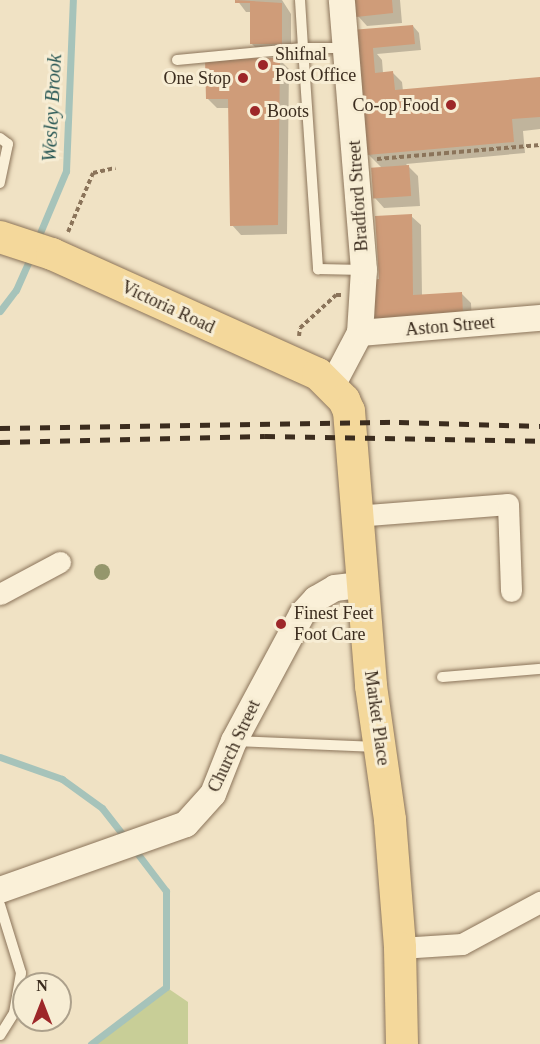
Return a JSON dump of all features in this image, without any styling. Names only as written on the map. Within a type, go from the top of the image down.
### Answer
[{"type":"main road","name":"Victoria Road","points":[[10,239],[55,256],[318,374],[332,386]]},
{"type":"main road","name":"Market Place","points":[[332,386],[349,411],[361,585],[382,748],[400,948],[402,1044]]},
{"type":"street","name":"Bradford Street","points":[[332,386],[360,333],[363,282],[356,161],[342,0]]},
{"type":"street","name":"Aston Street","points":[[360,333],[540,318]]},
{"type":"street","points":[[356,516],[508,504],[511,591]]},
{"type":"street","points":[[0,594],[60,562]]},
{"type":"street","name":"Church Street","points":[[0,890],[186,824],[213,794],[234,741],[302,614],[316,599],[335,588],[361,585]]},
{"type":"street","points":[[400,948],[462,944],[540,902]]},
{"type":"lane","points":[[300,0],[318,269],[363,282]]},
{"type":"lane","points":[[177,60],[303,48],[346,48]]},
{"type":"lane","points":[[0,138],[8,144],[0,183]]},
{"type":"lane","points":[[442,677],[540,669]]},
{"type":"lane","points":[[234,741],[382,748]]},
{"type":"lane","points":[[0,905],[21,974],[14,1013],[0,1035]]},
{"type":"path","points":[[356,161],[540,145]]},
{"type":"path","points":[[55,256],[93,173],[115,168]]},
{"type":"path","points":[[292,364],[300,328],[336,295],[363,282]]},
{"type":"green space","points":[[166,987],[188,1002],[188,1044],[93,1044]]},
{"type":"building","points":[[235,0],[282,3],[282,44],[250,44],[250,3],[235,3]]},
{"type":"building","points":[[355,0],[392,0],[393,13],[356,17]]},
{"type":"building","name":"Co-op Food","points":[[413,25],[415,44],[373,48],[375,73],[393,71],[395,90],[540,77],[540,117],[512,119],[514,142],[367,155],[351,30]]},
{"type":"building","points":[[280,58],[278,225],[230,226],[228,99],[206,99],[205,59]]},
{"type":"building","points":[[409,165],[411,196],[373,199],[371,168]]},
{"type":"building","points":[[412,214],[413,295],[462,292],[463,314],[375,319],[372,280],[379,279],[375,216]]},
{"type":"waterway","name":"Wesley Brook","points":[[37,240],[66,171],[73,0]]},
{"type":"waterway","name":"Wesley Brook","points":[[0,311],[16,290],[31,256]]},
{"type":"waterway","name":"Wesley Brook","points":[[0,757],[62,779],[102,808],[127,840]]},
{"type":"waterway","name":"Wesley Brook","points":[[91,1044],[166,987],[166,891],[134,849]]},
{"type":"railway","points":[[0,428],[399,422],[540,426]]},
{"type":"railway","points":[[0,442],[265,436],[540,441]]},
{"type":"place","name":"Shifnal Post Office","points":[[263,65]]},
{"type":"place","name":"One Stop","points":[[243,78]]},
{"type":"place","name":"Co-op Food","points":[[451,105]]},
{"type":"place","name":"Boots","points":[[255,111]]},
{"type":"place","name":"Finest Feet Foot Care","points":[[281,624]]}]
